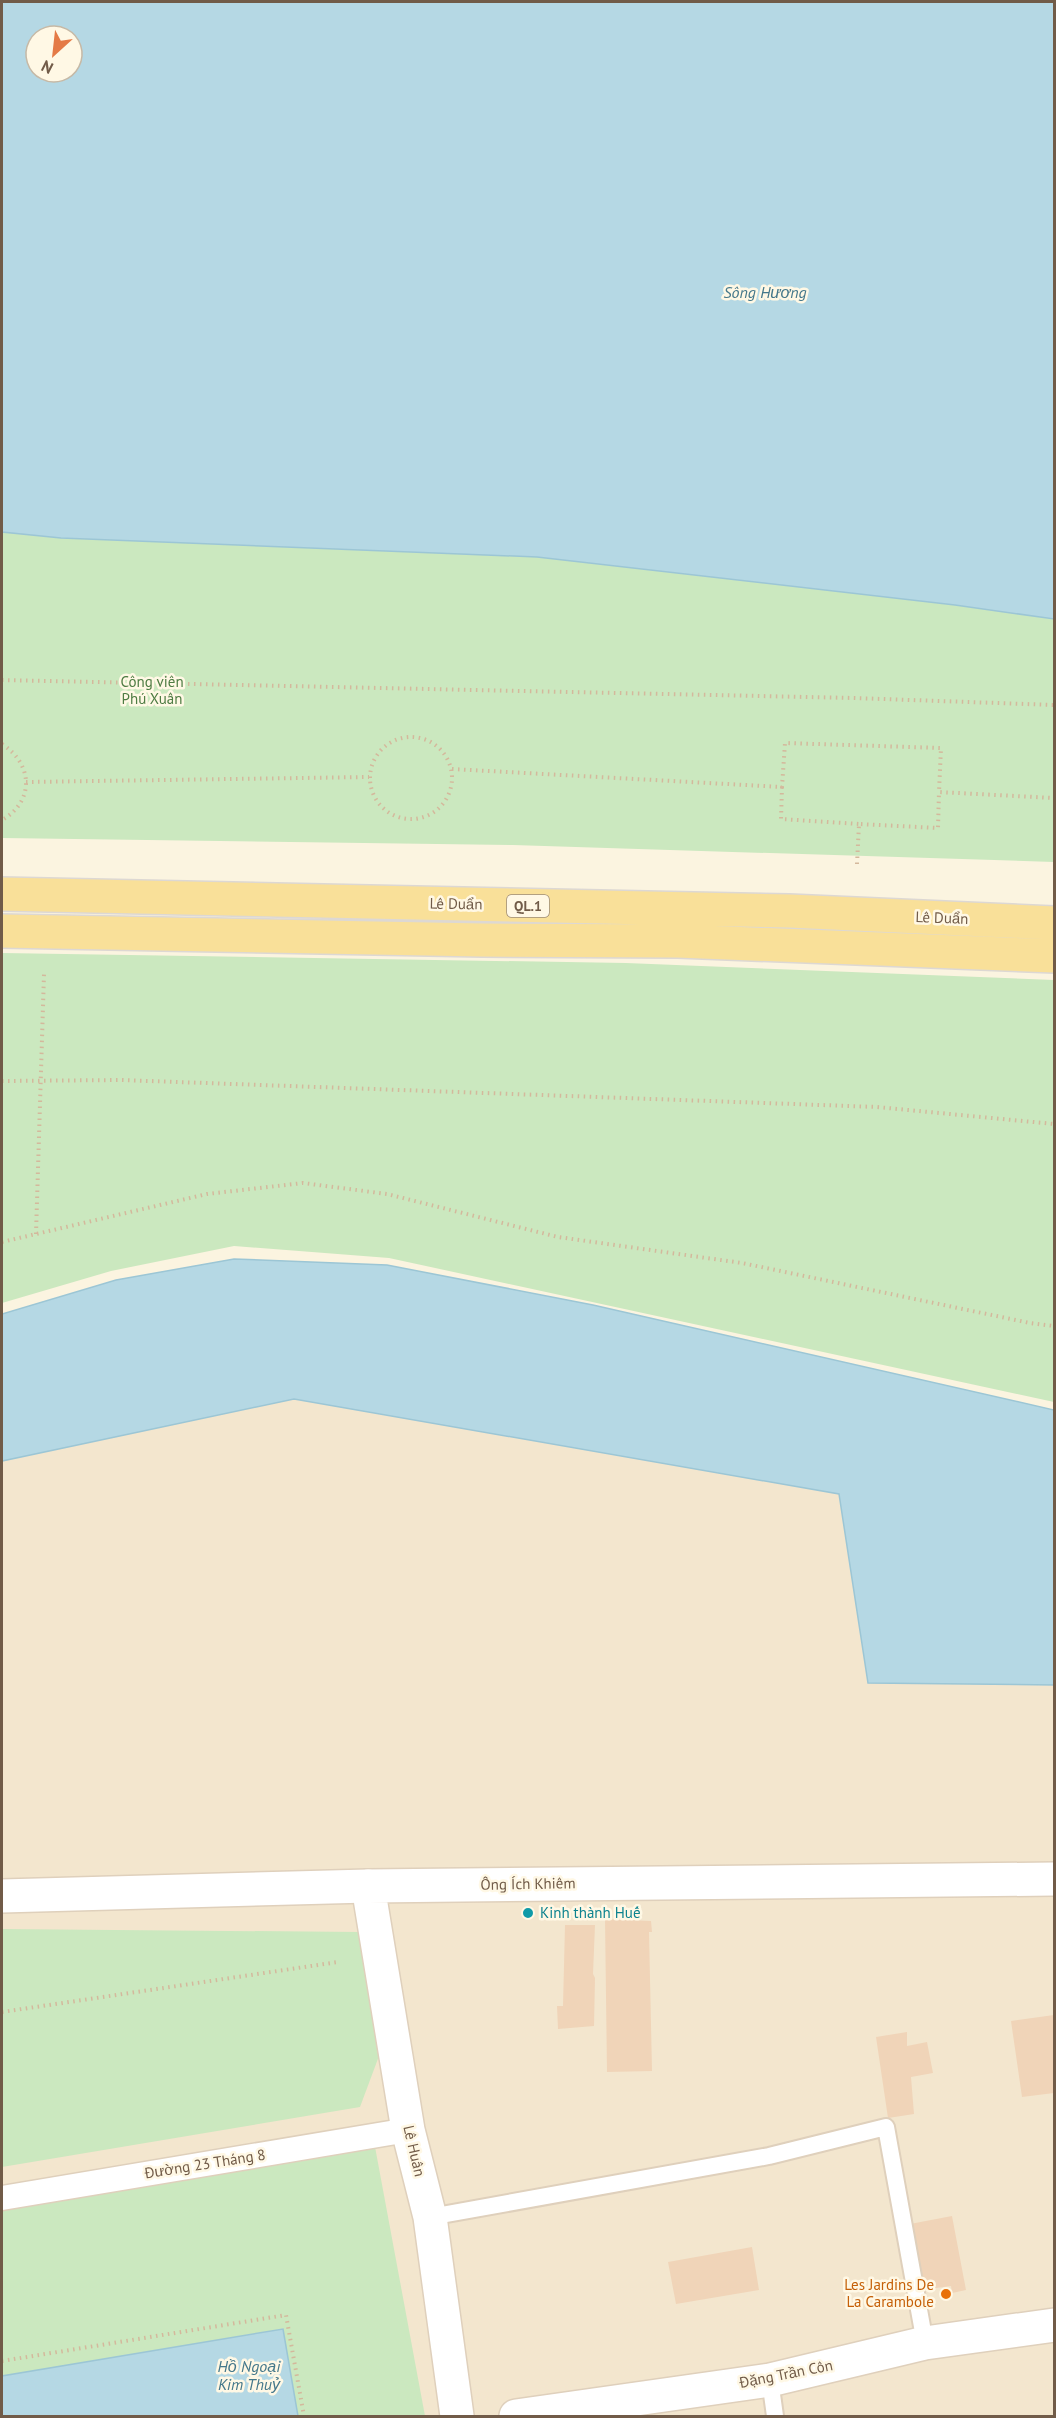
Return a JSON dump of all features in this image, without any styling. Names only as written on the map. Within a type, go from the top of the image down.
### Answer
[{"type":"main road","name":"Lê Duẩn","points":[[2,894],[789,911],[1054,923]]},
{"type":"main road","points":[[2,931],[482,940],[678,941],[1054,956]]},
{"type":"street","name":"Ông Ích Khiêm","points":[[2,1896],[368,1886],[1054,1879]]},
{"type":"street","name":"Lê Huân","points":[[368,1886],[408,2130],[430,2217],[457,2416]]},
{"type":"street","name":"Đường 23 Tháng 8","points":[[2,2198],[408,2130]]},
{"type":"street","name":"Đặng Trần Côn","points":[[516,2416],[770,2380],[925,2343],[1054,2325]]},
{"type":"lane","points":[[430,2217],[769,2156],[885,2127],[925,2343]]},
{"type":"lane","points":[[770,2380],[775,2416]]},
{"type":"path","points":[[2,680],[843,698],[1054,705]]},
{"type":"path","points":[[414,736],[427,740],[448,757],[453,784],[445,802],[429,816],[415,820],[402,819],[383,808],[372,791],[369,777],[378,752],[388,743],[414,736]]},
{"type":"path","points":[[785,743],[941,748],[938,828],[781,819],[782,787],[785,743]]},
{"type":"path","points":[[2,744],[21,761],[26,773],[23,800],[14,812],[2,820]]},
{"type":"path","points":[[452,769],[782,787]]},
{"type":"path","points":[[26,782],[369,777]]},
{"type":"path","points":[[939,792],[1054,798]]},
{"type":"path","points":[[857,864],[859,824]]},
{"type":"path","points":[[36,1234],[44,974]]},
{"type":"path","points":[[2,1080],[121,1080],[362,1087],[877,1107],[1054,1124]]},
{"type":"path","points":[[2,1242],[207,1194],[303,1182],[387,1194],[558,1237],[742,1263],[1030,1323],[1054,1326]]},
{"type":"path","points":[[2,2012],[338,1962]]},
{"type":"path","points":[[2,2361],[286,2315],[304,2416]]},
{"type":"shaded area","name":"Kinh thành Huế","points":[[234,1259],[387,1265],[593,1305],[1054,1410],[1054,2416],[2,2416],[2,1314],[116,1280]]},
{"type":"green space","name":"Công viên Phú Xuân","points":[[2,532],[61,538],[537,557],[955,605],[1054,619],[1054,862],[513,845],[2,838]]},
{"type":"green space","points":[[2,953],[626,963],[1054,980],[1054,1402],[389,1258],[234,1246],[111,1271],[2,1303]]},
{"type":"green space","points":[[2,1929],[360,1932],[379,2056],[360,2107],[2,2167]]},
{"type":"green space","points":[[373,2136],[425,2416],[298,2416],[283,2329],[2,2376],[2,2198]]},
{"type":"water","name":"Sông Hương","points":[[2,2],[1054,2],[1054,619],[955,605],[537,557],[61,538],[2,532]]},
{"type":"water","points":[[234,1259],[387,1265],[593,1305],[1054,1410],[1054,1685],[868,1683],[839,1494],[294,1399],[2,1461],[2,1314],[116,1280]]},
{"type":"water","name":"Hồ Ngoại Kim Thuỷ","points":[[283,2329],[298,2416],[2,2416],[2,2376]]},
{"type":"building","points":[[605,1919],[651,1921],[652,1932],[649,1932],[652,2071],[607,2072]]},
{"type":"building","points":[[565,1925],[595,1925],[594,2026],[558,2029],[557,2006],[563,2006]]},
{"type":"building","points":[[1054,2015],[1054,2093],[1022,2097],[1011,2021]]},
{"type":"building","points":[[907,2032],[907,2046],[927,2042],[933,2073],[911,2077],[914,2114],[888,2118],[876,2037]]},
{"type":"building","points":[[952,2216],[966,2290],[952,2293],[951,2286],[921,2290],[910,2224]]},
{"type":"building","points":[[752,2247],[759,2290],[676,2304],[668,2262]]},
{"type":"place","name":"Kinh thành Huế","points":[[528,1913]]},
{"type":"place","name":"Les Jardins De La Carambole","points":[[946,2294]]}]
